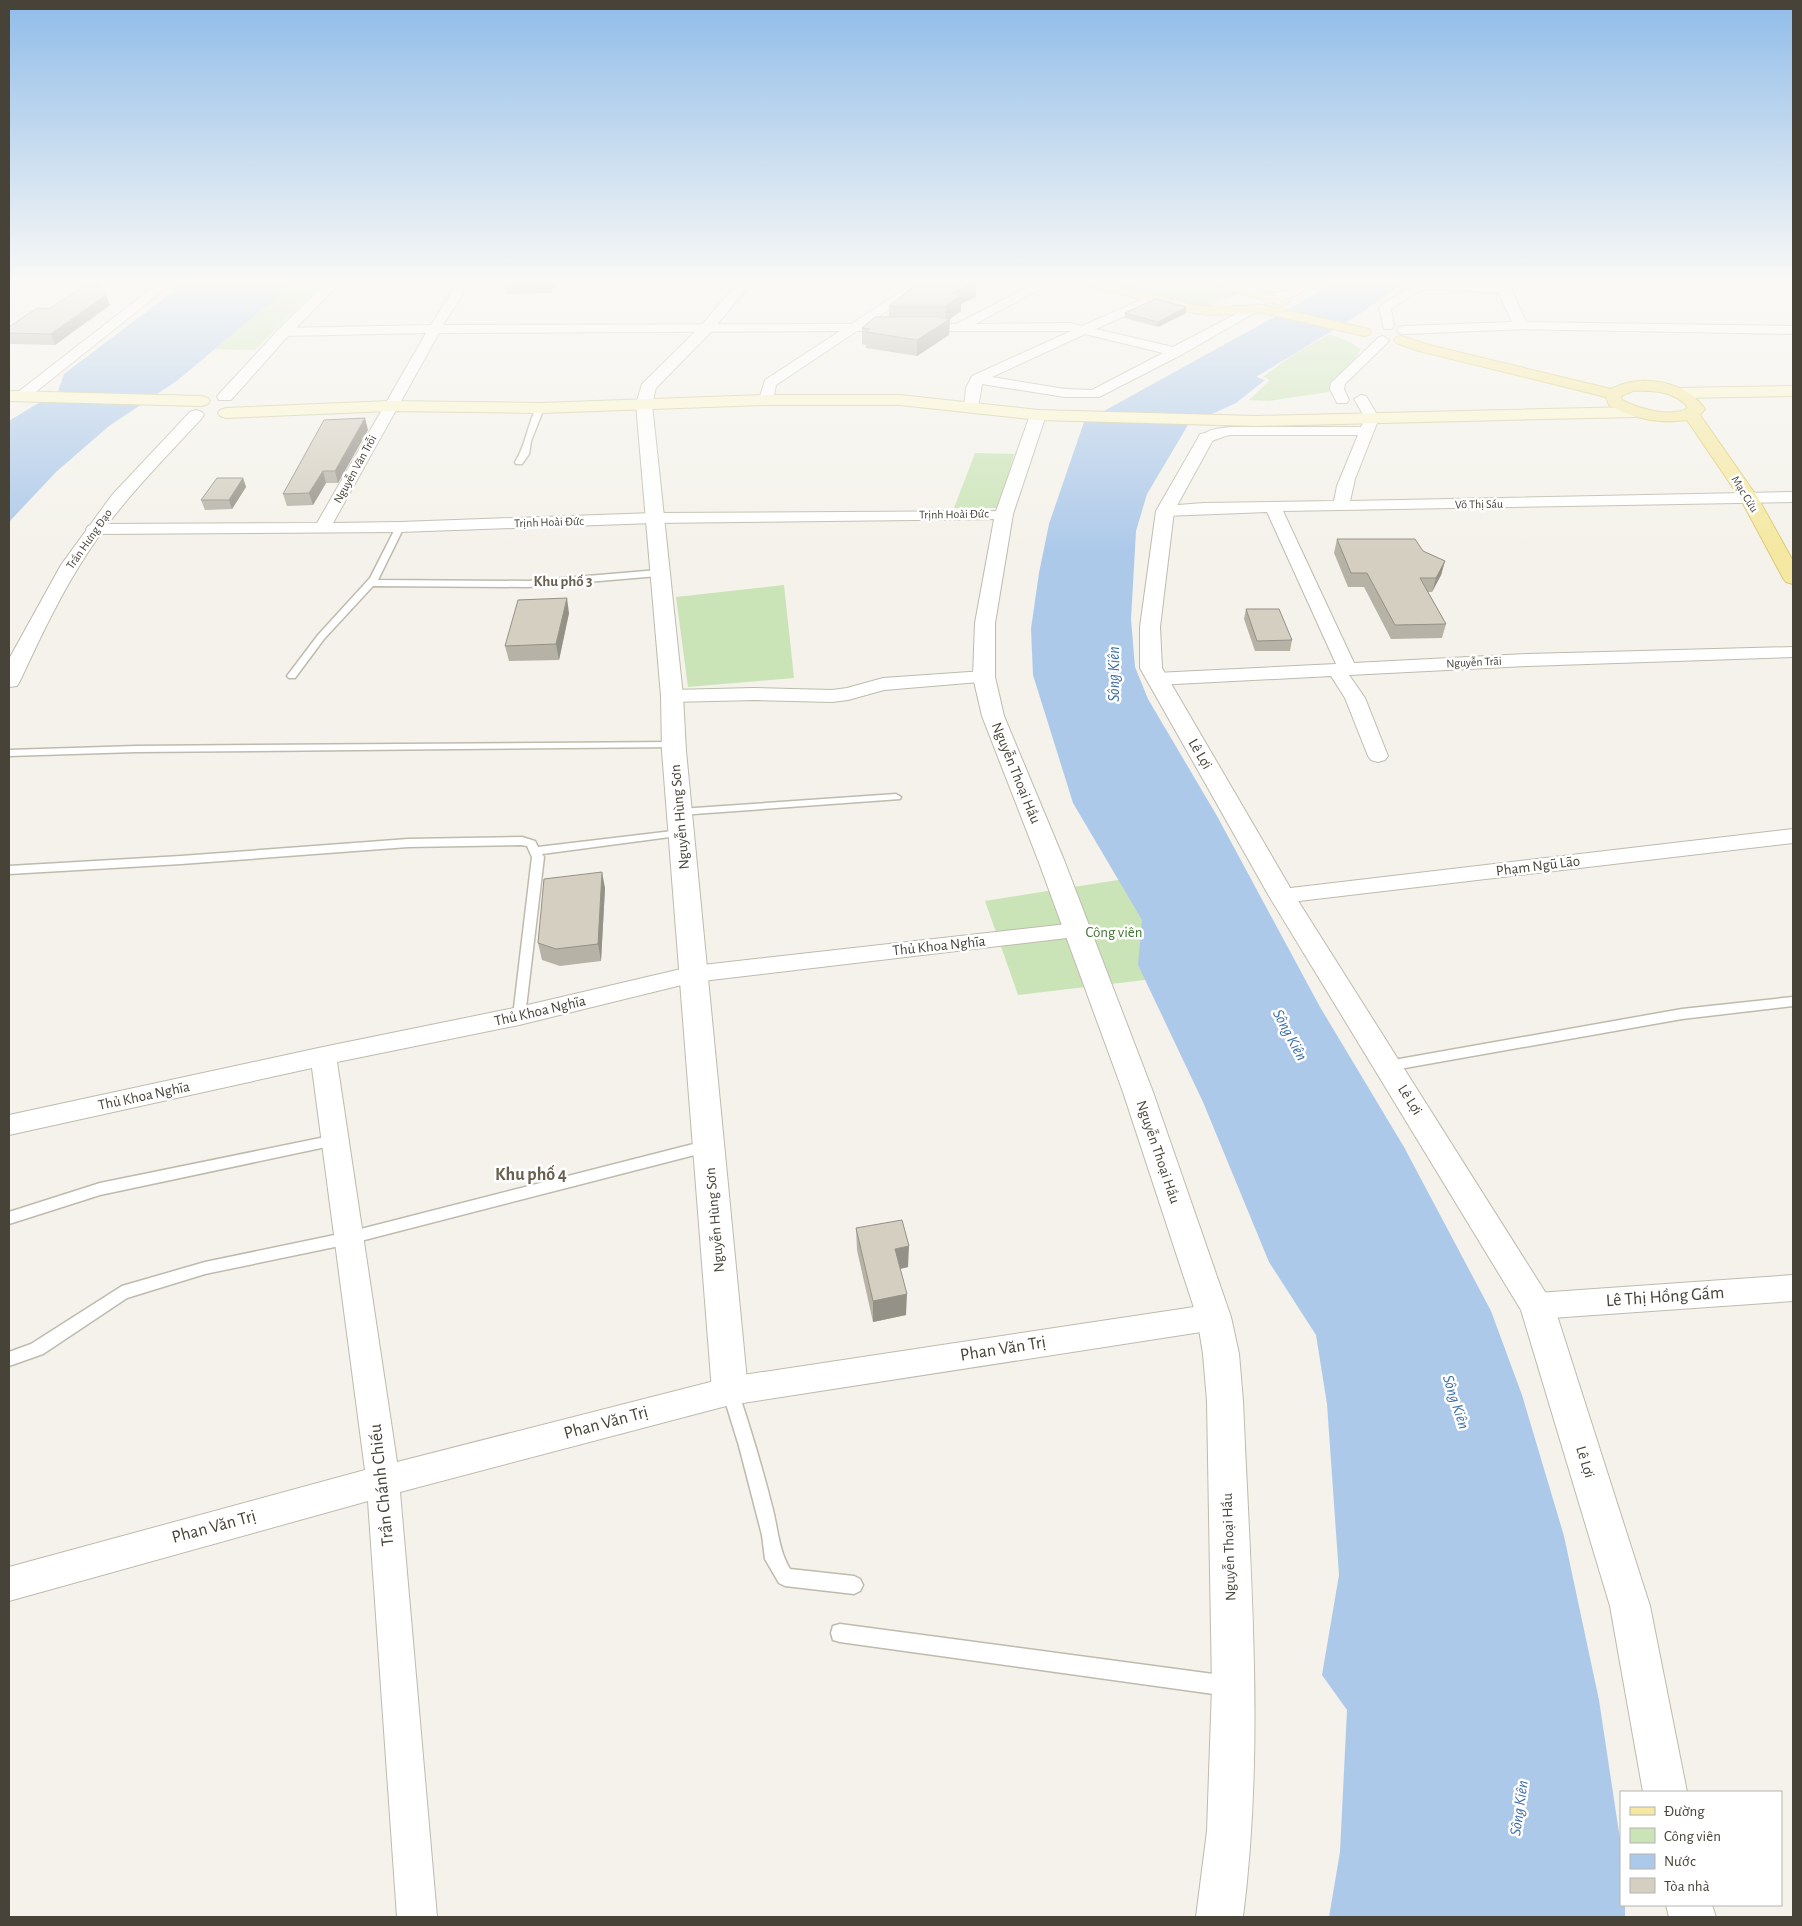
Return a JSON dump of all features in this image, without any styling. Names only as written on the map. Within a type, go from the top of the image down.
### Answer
[{"type":"main road","points":[[1516,371],[1613,395]]},
{"type":"main road","points":[[752,384],[798,382]]},
{"type":"main road","points":[[954,387],[975,384],[1051,410],[1111,400]]},
{"type":"main road","points":[[16,396],[193,407],[210,416],[229,403],[392,400],[540,408],[640,393],[667,386]]},
{"type":"main road","points":[[1564,397],[1613,395],[1625,388],[1647,386],[1679,393],[1793,391]]},
{"type":"main road","points":[[392,400],[473,392]]},
{"type":"main road","points":[[640,393],[766,400],[900,400],[971,408],[1051,410],[1256,421],[1368,424],[1634,412],[1676,417],[1694,411],[1716,408]]},
{"type":"main road","name":"Mạc Cửu","points":[[1679,393],[1693,401],[1694,411],[1749,498],[1793,578]]},
{"type":"main road","points":[[1613,395],[1615,402],[1634,412]]},
{"type":"main road","points":[[1325,401],[1380,399]]},
{"type":"main road","points":[[9,410],[164,414],[193,407]]},
{"type":"street","points":[[16,396],[49,371]]},
{"type":"street","points":[[229,403],[254,371]]},
{"type":"street","name":"Nguyễn Văn Trỗi","points":[[322,528],[409,371]]},
{"type":"street","points":[[640,393],[663,371]]},
{"type":"street","points":[[766,400],[770,383],[788,371]]},
{"type":"street","points":[[975,384],[1002,371]]},
{"type":"street","points":[[975,384],[1094,394],[1139,371]]},
{"type":"street","points":[[1342,400],[1337,389],[1338,383],[1352,371]]},
{"type":"street","points":[[971,408],[975,384]]},
{"type":"street","name":"Nguyễn Hùng Sơn","points":[[640,393],[672,696],[674,746],[730,1391]]},
{"type":"street","points":[[1342,506],[1341,493],[1359,453],[1368,424],[1361,399]]},
{"type":"street","name":"Trần Hưng Đạo","points":[[9,681],[71,562],[114,503],[193,407]]},
{"type":"street","name":"Nguyễn Thoại Hầu","points":[[1051,410],[1004,514],[985,623],[984,677],[993,716],[1051,860],[1076,931],[1138,1092],[1214,1317],[1221,1354],[1225,1402],[1233,1687],[1230,1831],[1220,1917]]},
{"type":"street","points":[[1206,438],[1220,432],[1231,431],[1368,424]]},
{"type":"street","name":"Lê Lợi","points":[[1206,438],[1165,511],[1150,627],[1151,668],[1282,896],[1538,1306],[1630,1606],[1666,1791]]},
{"type":"street","name":"Võ Thị Sáu","points":[[1165,511],[1204,508],[1793,497]]},
{"type":"street","points":[[1273,507],[1378,756]]},
{"type":"street","name":"Trịnh Hoài Đức","points":[[94,529],[322,528],[654,518],[1004,514]]},
{"type":"street","name":"Nguyễn Trãi","points":[[1156,679],[1528,660],[1793,652]]},
{"type":"street","points":[[672,696],[754,694],[832,696],[883,684],[984,677]]},
{"type":"street","name":"Phạm Ngũ Lão","points":[[1282,896],[1793,836]]},
{"type":"street","name":"Thủ Khoa Nghĩa","points":[[9,1125],[323,1056],[519,1016],[694,974],[1076,931]]},
{"type":"street","name":"Trần Chánh Chiếu","points":[[323,1056],[384,1481],[418,1917]]},
{"type":"street","name":"Lê Thị Hồng Gấm","points":[[1538,1306],[1793,1288]]},
{"type":"street","name":"Phan Văn Trị","points":[[9,1584],[384,1481],[730,1391],[1214,1317]]},
{"type":"lane","points":[[519,462],[525,454],[527,441],[540,408]]},
{"type":"lane","points":[[292,676],[321,637],[371,583],[400,526]]},
{"type":"lane","points":[[371,583],[528,584],[658,573]]},
{"type":"lane","points":[[9,753],[145,749],[674,746]]},
{"type":"lane","points":[[536,851],[681,823],[896,797]]},
{"type":"lane","points":[[9,870],[181,860],[408,843],[487,840],[522,841],[531,844],[538,857],[519,1016]]},
{"type":"lane","points":[[1388,1066],[1682,1014],[1793,1001]]},
{"type":"lane","points":[[9,1218],[100,1189],[335,1140]]},
{"type":"lane","points":[[9,1359],[37,1349],[122,1293],[205,1268],[349,1238],[709,1146]]},
{"type":"lane","points":[[730,1391],[748,1446],[772,1534],[774,1558],[785,1577],[854,1585]]},
{"type":"lane","points":[[840,1634],[1233,1687]]},
{"type":"green space","points":[[1271,371],[1344,371],[1337,377],[1329,392],[1268,401],[1249,400],[1270,380],[1263,377]]},
{"type":"green space","points":[[975,453],[1014,454],[999,508],[954,508]]},
{"type":"green space","points":[[784,585],[794,678],[688,687],[676,597]]},
{"type":"green space","name":"Công viên","points":[[1150,875],[1187,975],[1018,995],[985,901]]},
{"type":"water","points":[[68,371],[189,371],[109,426],[56,472],[9,522],[9,421],[58,391],[64,374]]},
{"type":"water","name":"Sông Kiên","points":[[1177,371],[1266,371],[1256,377],[1265,380],[1236,403],[1188,425],[1147,494],[1136,531],[1131,619],[1135,667],[1148,699],[1217,816],[1320,1007],[1404,1147],[1491,1311],[1522,1395],[1564,1536],[1599,1700],[1620,1839],[1620,1906],[1625,1906],[1625,1917],[1329,1917],[1340,1852],[1347,1710],[1322,1675],[1339,1575],[1327,1404],[1316,1335],[1269,1262],[1203,1102],[1138,965],[1142,920],[1073,803],[1033,675],[1031,629],[1039,573],[1049,524],[1084,422]]},
{"type":"building","points":[[365,418],[335,471],[323,471],[309,493],[283,494],[324,420]]},
{"type":"building","points":[[217,478],[243,478],[229,500],[201,500]]},
{"type":"building","points":[[1337,539],[1415,539],[1423,551],[1445,561],[1436,578],[1420,578],[1446,624],[1395,625],[1367,573],[1351,573]]},
{"type":"building","points":[[567,598],[556,644],[505,646],[518,600]]},
{"type":"building","points":[[1246,609],[1279,609],[1292,640],[1257,641]]},
{"type":"building","points":[[602,872],[598,944],[556,949],[538,943],[544,879]]},
{"type":"building","points":[[902,1220],[909,1246],[895,1249],[907,1294],[873,1301],[856,1228]]},
{"type":"district","name":"Khu phố 3","points":[[563,581]]},
{"type":"district","name":"Khu phố 4","points":[[531,1175]]}]
